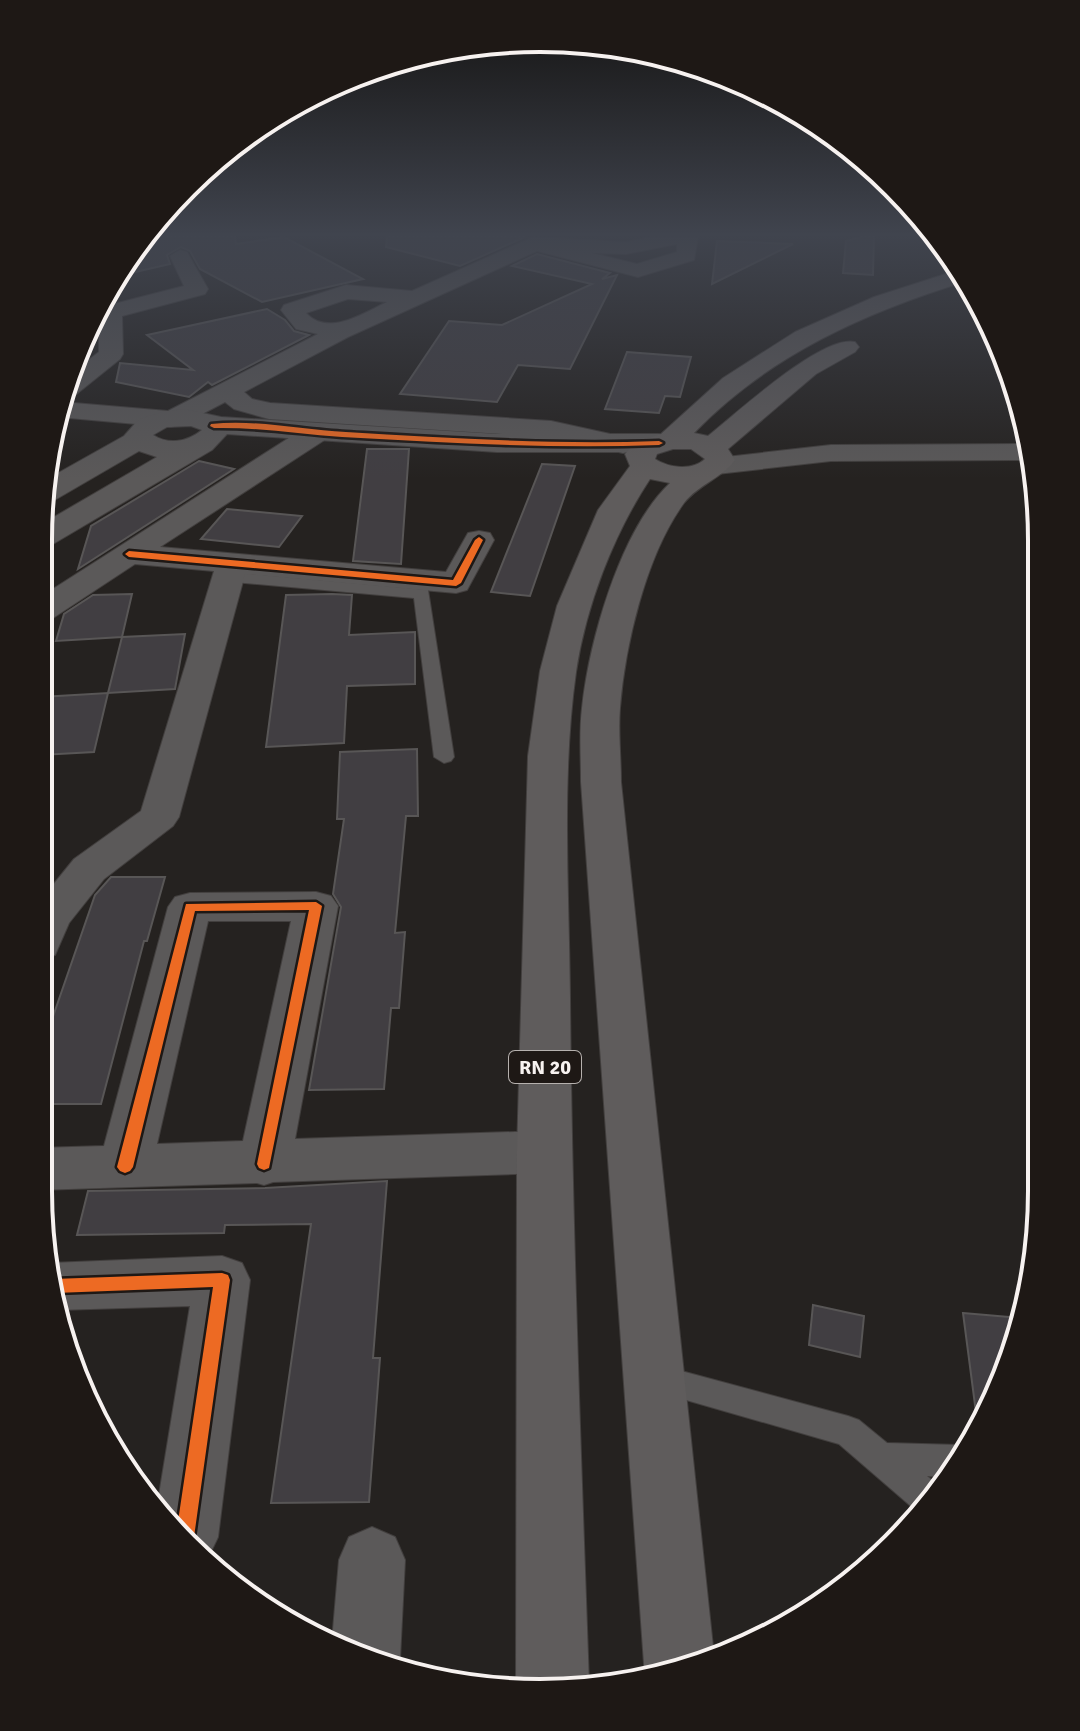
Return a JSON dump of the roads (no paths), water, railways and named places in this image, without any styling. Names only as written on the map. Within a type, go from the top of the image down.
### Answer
[{"type":"highway","name":"RN 20","points":[[678,1659],[603,798],[601,708],[622,599],[647,541],[672,498],[675,455],[716,394],[791,344],[845,318]]},
{"type":"highway","name":"RN 20","points":[[552,1679],[544,1152],[548,756],[558,671],[574,606],[614,510],[675,455],[807,369],[908,318]]},
{"type":"street","points":[[79,380],[111,354],[110,318]]},
{"type":"street","points":[[299,318],[304,324],[340,332]]},
{"type":"street","points":[[55,487],[138,437],[149,425],[229,392],[340,332],[373,318]]},
{"type":"street","points":[[229,392],[243,404],[269,411],[551,429],[675,455]]},
{"type":"street","points":[[52,531],[206,434],[216,407],[229,392]]},
{"type":"street","points":[[70,411],[191,418],[206,434]]},
{"type":"street","points":[[87,413],[161,449],[206,434],[248,442],[316,433],[675,455],[1020,452]]},
{"type":"street","points":[[52,604],[316,433]]},
{"type":"street","points":[[129,554],[230,570],[456,583],[479,540]]},
{"type":"street","points":[[52,916],[89,869],[159,817],[230,570]]},
{"type":"street","points":[[125,1167],[190,907],[316,906],[264,1164]]},
{"type":"street","points":[[52,1169],[264,1164],[544,1152]]},
{"type":"street","points":[[61,1286],[222,1280],[186,1527]]},
{"type":"street","points":[[366,1647],[372,1560]]},
{"type":"lane","points":[[230,570],[422,594],[444,757]]},
{"type":"lane","points":[[653,1378],[848,1431],[922,1494]]},
{"type":"lane","points":[[881,1459],[947,1461]]}]
